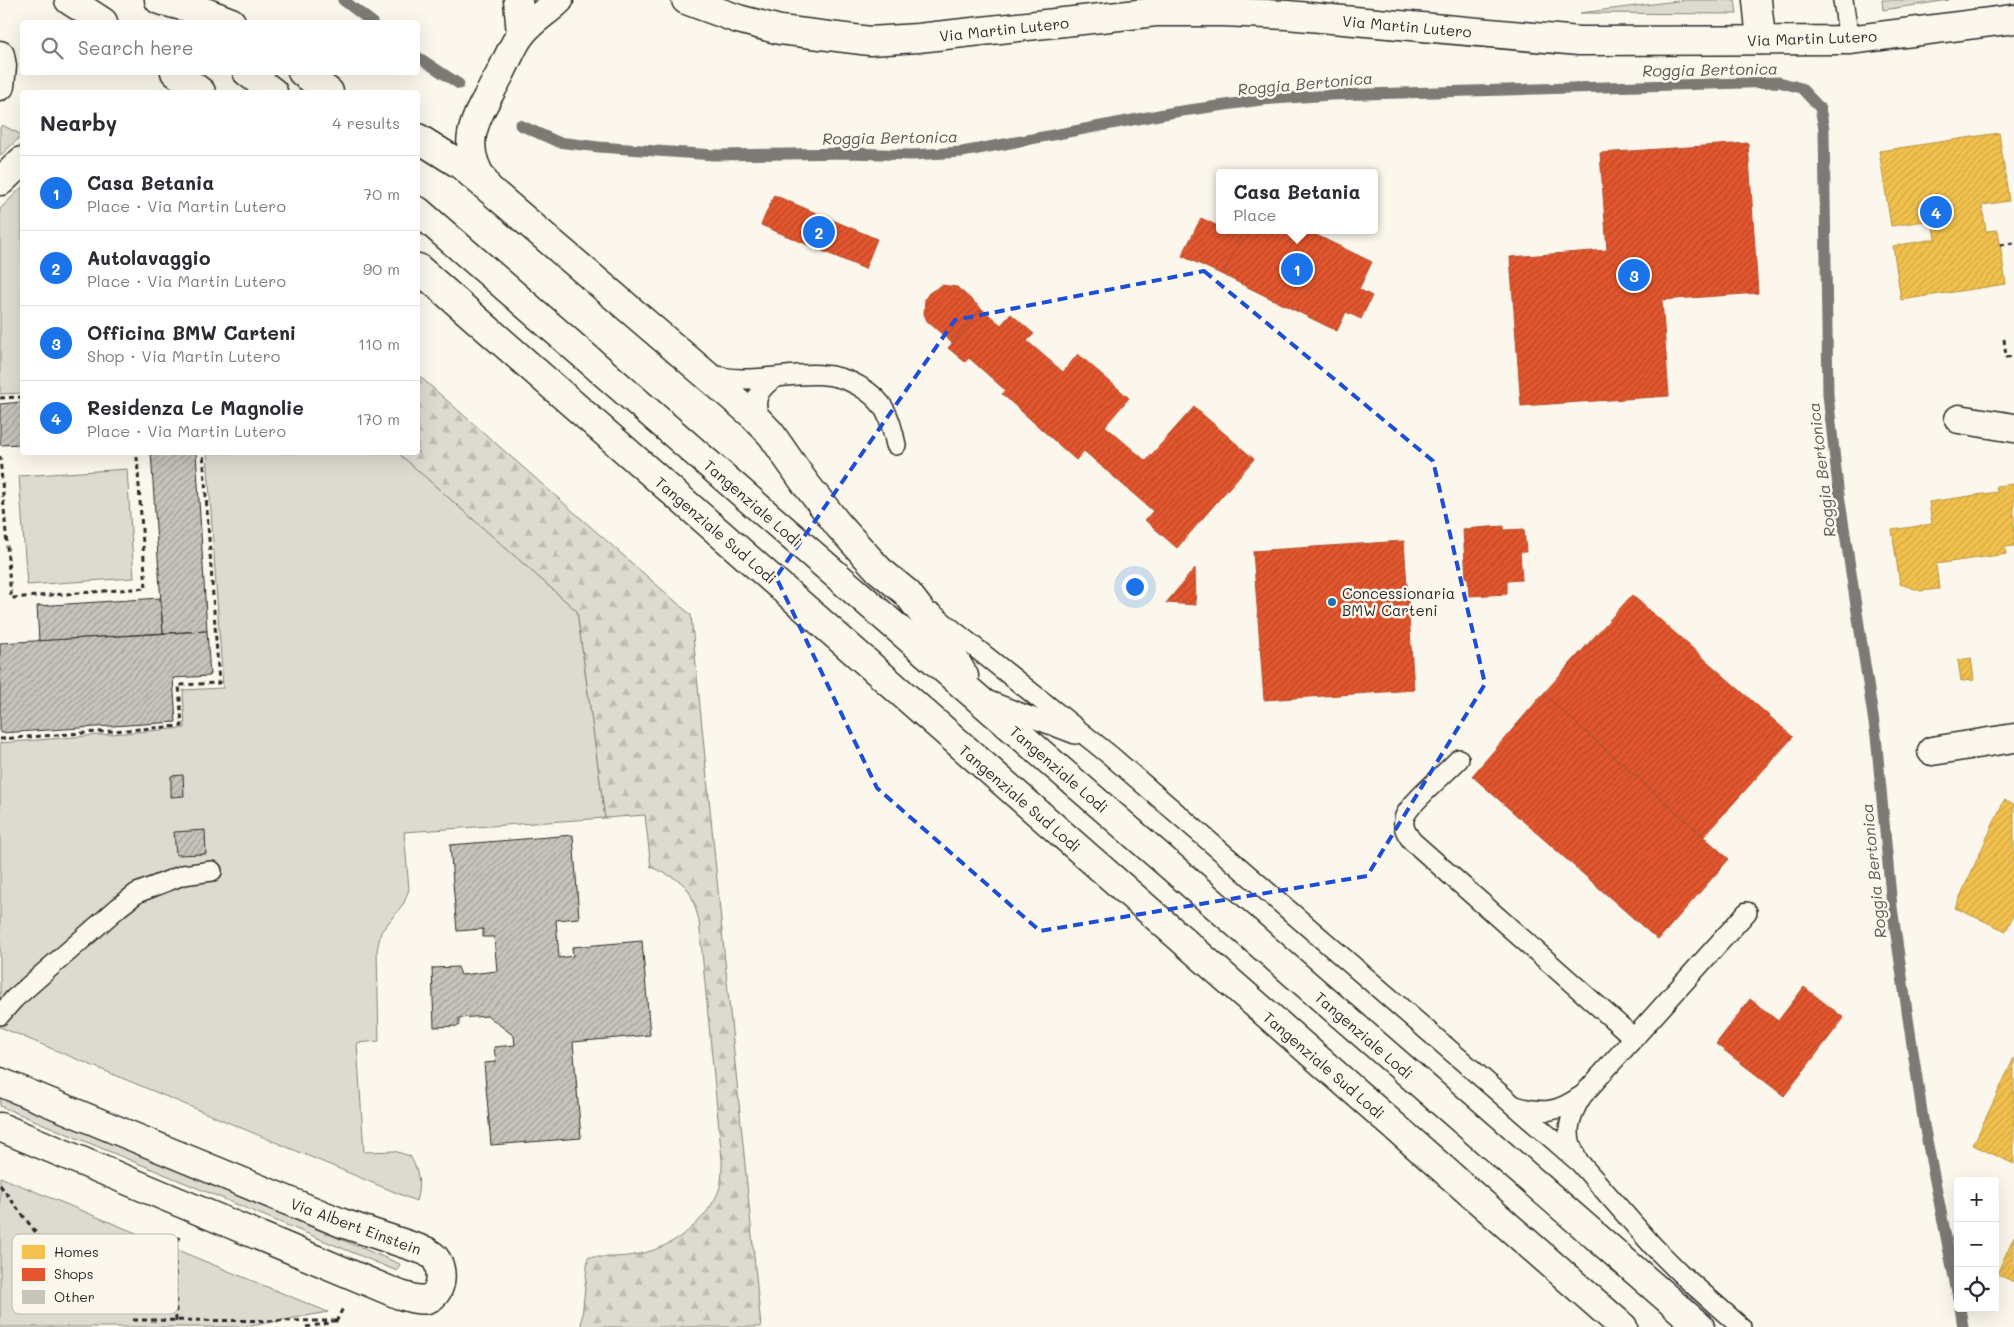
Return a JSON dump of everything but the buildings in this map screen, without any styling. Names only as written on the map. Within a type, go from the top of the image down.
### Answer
[{"type":"main road","points":[[69,0],[100,20]]},
{"type":"main road","points":[[151,0],[178,20]]},
{"type":"main road","points":[[159,0],[205,12],[226,20]]},
{"type":"main road","points":[[518,0],[521,34]]},
{"type":"main road","points":[[490,190],[477,172],[471,156],[470,142],[474,124],[521,34],[559,0]]},
{"type":"main road","name":"Via Martin Lutero","points":[[686,0],[738,19],[780,30],[870,41],[918,38],[1156,12],[1287,15],[1579,41],[1849,40],[2014,19]]},
{"type":"main road","points":[[1757,0],[1761,40]]},
{"type":"main road","points":[[0,55],[2,66],[0,86]]},
{"type":"main road","points":[[179,75],[198,90]]},
{"type":"main road","points":[[251,75],[271,90]]},
{"type":"main road","points":[[306,75],[326,90]]},
{"type":"main road","points":[[420,136],[436,136],[461,132],[474,124]]},
{"type":"main road","points":[[420,137],[461,165],[753,415],[786,453],[805,483],[839,526],[879,570],[906,593],[943,640],[976,697]]},
{"type":"main road","points":[[0,181],[20,163]]},
{"type":"main road","name":"Tangenziale Lodi","points":[[420,213],[1700,1327]]},
{"type":"main road","name":"Tangenziale Sud Lodi","points":[[420,270],[1622,1327]]},
{"type":"main road","points":[[1959,419],[2014,428]]},
{"type":"main road","points":[[1932,751],[2014,738]]},
{"type":"main road","name":"Via Albert Einstein","points":[[0,1082],[342,1223],[426,1251],[435,1258],[440,1270],[438,1290],[427,1299],[415,1299],[400,1295],[0,1127]]},
{"type":"lane","points":[[1843,0],[1849,40]]},
{"type":"lane","points":[[696,368],[717,376],[739,380],[816,374],[834,375],[870,392],[883,404],[891,419],[896,445]]},
{"type":"lane","points":[[763,426],[757,413],[756,401],[760,390],[765,384],[775,378]]},
{"type":"lane","points":[[906,593],[1093,741],[1580,1163],[1653,1246],[1680,1273],[1741,1327]]},
{"type":"lane","points":[[976,697],[1093,741]]},
{"type":"lane","points":[[1459,759],[1404,817],[1404,830],[1412,841],[1634,1038]]},
{"type":"lane","points":[[0,1016],[14,999],[118,907],[137,894],[183,875],[212,872]]},
{"type":"lane","points":[[1580,1163],[1572,1150],[1568,1136],[1569,1122],[1582,1096],[1746,912]]},
{"type":"lane","points":[[1514,1106],[1530,1110],[1556,1110],[1582,1096]]},
{"type":"lane","points":[[1680,1273],[1713,1327]]},
{"type":"path","points":[[2000,245],[2014,243]]},
{"type":"path","points":[[2004,339],[2006,357],[2014,356]]},
{"type":"path","points":[[0,398],[20,397]]},
{"type":"path","points":[[0,739],[182,726],[179,686],[219,683],[203,455]]},
{"type":"path","points":[[0,456],[11,598],[146,588],[137,457]]},
{"type":"path","points":[[0,1185],[37,1234]]},
{"type":"path","points":[[338,1321],[344,1306]]},
{"type":"path","points":[[176,1314],[176,1321]]},
{"type":"path","points":[[133,1320],[338,1321]]},
{"type":"path","points":[[306,1327],[338,1321]]},
{"type":"highlighted area","points":[[1204,271],[1433,461],[1485,684],[1367,876],[1040,931],[877,788],[776,577],[955,320]]},
{"type":"green space","points":[[1685,0],[1735,0],[1737,14],[1580,13]]},
{"type":"green space","points":[[1882,0],[1949,0],[1883,10]]},
{"type":"green space","points":[[2,125],[20,134],[20,137],[0,156],[0,128]]},
{"type":"green space","points":[[20,189],[20,393],[0,394],[0,209]]},
{"type":"green space","points":[[420,377],[691,615],[761,1327],[581,1327],[588,1257],[614,1257],[652,1251],[688,1231],[698,1222],[715,1199],[722,1177],[722,1160],[699,921],[692,898],[684,885],[651,867],[645,815],[605,818],[577,611],[400,455],[420,455]]},
{"type":"green space","points":[[207,455],[400,455],[577,611],[605,818],[404,832],[409,889],[404,903],[381,932],[377,950],[379,1041],[357,1043],[364,1152],[394,1151],[410,1156],[418,1178],[416,1201],[0,1027],[0,743],[185,728],[183,690],[223,688]]},
{"type":"green space","points":[[127,469],[134,578],[27,585],[19,476]]},
{"type":"green space","points":[[0,1097],[400,1264],[397,1271],[0,1106]]},
{"type":"green space","points":[[0,1177],[138,1234],[12,1234],[12,1314],[178,1314],[178,1250],[328,1312],[245,1327],[0,1327]]},
{"type":"waterway","name":"Roggia Bertonica","points":[[343,0],[369,20]]},
{"type":"waterway","name":"Roggia Bertonica","points":[[420,58],[459,84]]},
{"type":"waterway","name":"Roggia Bertonica","points":[[520,125],[558,142],[599,147],[714,155],[850,153],[912,155],[962,152],[1175,112],[1261,100],[1331,95],[1779,82],[1801,88],[1820,108],[1824,129],[1828,395],[1838,488],[1876,736],[1892,907],[1908,1018],[1924,1125],[1954,1278]]},
{"type":"waterway","name":"Roggia Bertonica","points":[[1961,1312],[1963,1327]]},
{"type":"place","name":"Residenza Le Magnolie","points":[[1936,212]]},
{"type":"place","name":"Autolavaggio","points":[[819,232]]},
{"type":"place","name":"Casa Betania","points":[[1297,269]]},
{"type":"place","name":"Officina BMW Carteni","points":[[1634,275]]},
{"type":"place","name":"Concessionaria BMW Carteni","points":[[1332,602]]}]
